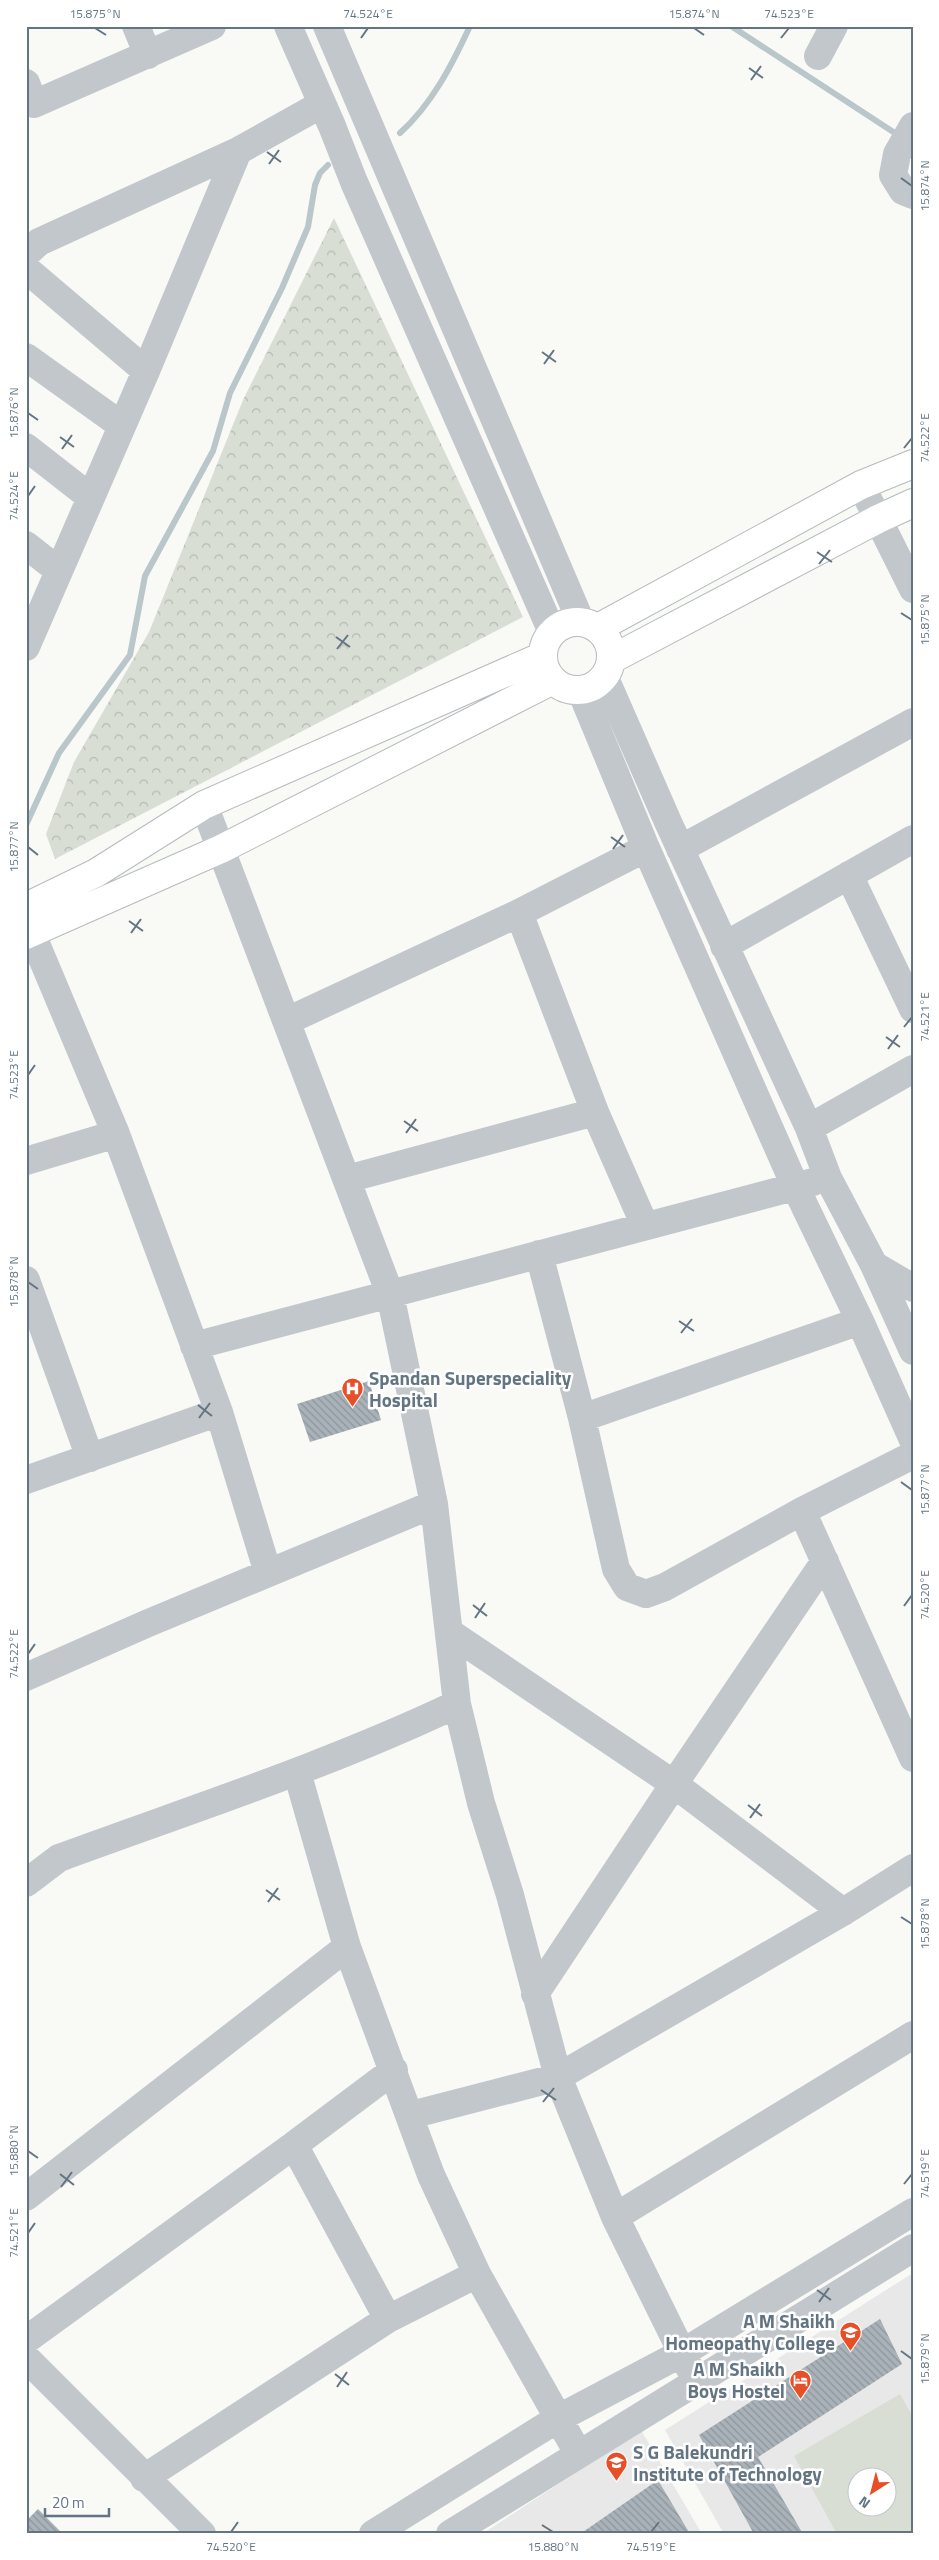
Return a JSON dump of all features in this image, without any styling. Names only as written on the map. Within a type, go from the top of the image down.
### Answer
[{"type":"main road","points":[[28,930],[221,849],[549,656],[561,626],[589,625],[861,485],[913,464]]},
{"type":"main road","points":[[549,656],[566,688],[581,691],[590,689],[608,668],[878,519],[913,503]]},
{"type":"main road","points":[[589,625],[608,642],[608,668]]},
{"type":"main road","points":[[26,907],[96,873],[204,805],[549,656]]},
{"type":"street","points":[[136,26],[148,54]]},
{"type":"street","points":[[29,98],[148,54],[212,26]]},
{"type":"street","points":[[288,26],[322,104],[549,656]]},
{"type":"street","points":[[327,26],[375,142],[589,625]]},
{"type":"street","points":[[818,56],[834,26]]},
{"type":"street","points":[[30,243],[238,151],[322,104]]},
{"type":"street","points":[[913,126],[897,154],[893,175],[903,192],[913,195]]},
{"type":"street","points":[[343,155],[375,142]]},
{"type":"street","points":[[26,647],[146,371],[238,151]]},
{"type":"street","points":[[26,269],[146,371]]},
{"type":"street","points":[[26,357],[121,425]]},
{"type":"street","points":[[26,447],[90,497]]},
{"type":"street","points":[[861,485],[913,589]]},
{"type":"street","points":[[26,545],[59,571]]},
{"type":"street","points":[[608,668],[680,849],[809,1128],[828,1178],[874,1265],[913,1351]]},
{"type":"street","points":[[581,691],[646,848],[795,1186],[860,1321],[913,1440]]},
{"type":"street","points":[[680,849],[913,722]]},
{"type":"street","points":[[204,805],[288,1021],[390,1294],[434,1504],[457,1704],[482,1803],[510,1895],[558,2077],[615,2217],[696,2381]]},
{"type":"street","points":[[724,946],[913,840]]},
{"type":"street","points":[[288,1021],[519,913],[646,848]]},
{"type":"street","points":[[849,875],[913,1009]]},
{"type":"street","points":[[519,913],[595,1112],[645,1226]]},
{"type":"street","points":[[28,930],[116,1134],[219,1412],[268,1573]]},
{"type":"street","points":[[809,1128],[913,1069]]},
{"type":"street","points":[[347,1179],[595,1112]]},
{"type":"street","points":[[26,1161],[116,1134]]},
{"type":"street","points":[[194,1346],[828,1178]]},
{"type":"street","points":[[539,1254],[582,1418],[616,1568],[627,1587],[646,1594],[665,1586],[802,1511],[913,1455]]},
{"type":"street","points":[[874,1265],[913,1288]]},
{"type":"street","points":[[26,1280],[90,1458]]},
{"type":"street","points":[[582,1418],[860,1321]]},
{"type":"street","points":[[26,1480],[219,1412]]},
{"type":"street","points":[[26,1677],[434,1504]]},
{"type":"street","points":[[802,1511],[913,1758]]},
{"type":"street","points":[[535,1994],[825,1561]]},
{"type":"street","points":[[449,1632],[674,1784],[843,1912]]},
{"type":"street","points":[[26,1883],[58,1858],[297,1772],[398,1732],[457,1704]]},
{"type":"street","points":[[297,1772],[347,1947],[394,2070],[431,2175],[477,2274],[578,2453]]},
{"type":"street","points":[[410,2115],[558,2077],[843,1912],[913,1868]]},
{"type":"street","points":[[26,2197],[347,1947]]},
{"type":"street","points":[[615,2217],[913,2035]]},
{"type":"street","points":[[26,2340],[394,2070]]},
{"type":"street","points":[[294,2145],[388,2319]]},
{"type":"street","points":[[373,2534],[559,2418],[682,2353],[913,2212]]},
{"type":"street","points":[[450,2534],[578,2453],[913,2248]]},
{"type":"street","points":[[144,2478],[388,2319],[477,2274]]},
{"type":"street","points":[[26,2358],[202,2534]]},
{"type":"shaded area","name":"A M Shaikh Homeopathy College","points":[[913,2273],[913,2534],[724,2534],[665,2430]]},
{"type":"shaded area","name":"S G Balekundri Institute of Technology","points":[[641,2430],[702,2534],[482,2534]]},
{"type":"green space","points":[[334,218],[523,617],[55,859],[46,834],[74,762],[149,632],[243,400]]},
{"type":"green space","points":[[900,2394],[913,2417],[913,2534],[837,2534],[794,2456]]},
{"type":"building","points":[[369,1381],[381,1420],[310,1442],[297,1404]]},
{"type":"building","name":"A M Shaikh Boys Hostel","points":[[880,2319],[902,2364],[758,2457],[803,2534],[754,2534],[699,2435]]},
{"type":"building","points":[[658,2480],[690,2534],[580,2534]]},
{"type":"building","points":[[38,2509],[63,2534],[26,2534],[26,2521]]},
{"type":"waterway","points":[[400,133],[422,110],[431,97],[456,55],[470,26]]},
{"type":"waterway","points":[[731,26],[901,137]]},
{"type":"waterway","points":[[26,825],[59,753],[130,655],[145,576],[213,451],[230,393],[282,288],[308,227],[315,185],[320,173],[328,165]]},
{"type":"place","name":"Spandan Superspeciality Hospital","points":[[353,1408]]},
{"type":"place","name":"A M Shaikh Homeopathy College","points":[[851,2351]]},
{"type":"place","name":"A M Shaikh Boys Hostel","points":[[801,2399]]},
{"type":"place","name":"S G Balekundri Institute of Technology","points":[[617,2482]]}]
